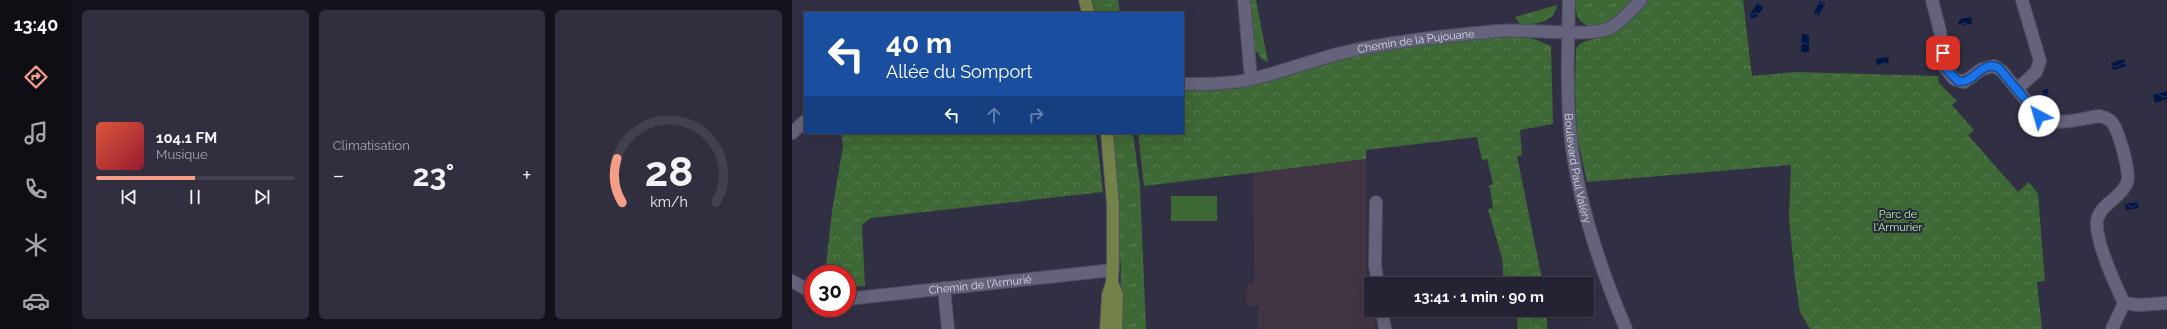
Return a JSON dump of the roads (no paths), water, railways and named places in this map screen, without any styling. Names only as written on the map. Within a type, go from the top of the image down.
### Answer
[{"type":"main road","points":[[1085,0],[1088,12]]},
{"type":"main road","points":[[1106,329],[1108,295],[1112,283],[1113,270],[1113,205],[1107,134]]},
{"type":"main road","points":[[1112,283],[1117,295],[1116,329]]},
{"type":"street","points":[[1244,0],[1251,79]]},
{"type":"street","name":"Boulevard Paul Valéry","points":[[1569,0],[1568,32],[1570,121],[1577,177],[1584,210],[1602,270],[1626,329]]},
{"type":"street","name":"Chemin de la Pujouane","points":[[1184,84],[1209,84],[1251,79],[1338,54],[1381,46],[1501,30],[1590,32],[1611,28],[1641,0]]},
{"type":"street","points":[[1932,0],[1940,31],[1945,68],[1956,80],[1963,82],[1982,69],[1994,66],[2002,71],[2039,116],[2047,121],[2056,122],[2100,116],[2109,120],[2115,127],[2127,168],[2127,181],[2123,189],[2101,212],[2097,224],[2109,272],[2124,303]]},
{"type":"street","points":[[2017,89],[2036,72],[2040,61],[2022,0]]},
{"type":"street","points":[[792,133],[804,122]]},
{"type":"street","points":[[1376,202],[1375,266],[1377,277]]},
{"type":"street","name":"Chemin de l'Armurié","points":[[856,298],[1113,270]]},
{"type":"street","points":[[792,281],[804,288]]},
{"type":"street","points":[[944,288],[948,329]]},
{"type":"street","points":[[2124,303],[2167,303]]},
{"type":"street","points":[[2112,329],[2124,303]]},
{"type":"street","points":[[1383,317],[1385,329]]},
{"type":"water","points":[[1819,1],[1825,3],[1819,16],[1814,14]]},
{"type":"water","points":[[1758,2],[1764,7],[1755,18],[1751,18],[1749,16]]},
{"type":"water","points":[[1971,17],[1972,24],[1958,24],[1960,19]]},
{"type":"water","points":[[1802,34],[1809,34],[1809,51],[1805,53],[1801,51]]},
{"type":"water","points":[[1888,57],[1889,63],[1877,65],[1876,59]]},
{"type":"water","points":[[2124,59],[2126,66],[2113,70],[2111,63]]},
{"type":"water","points":[[2046,89],[2048,90],[2049,102],[2043,102],[2042,91]]},
{"type":"water","points":[[2167,91],[2167,99],[2155,103],[2153,95]]},
{"type":"water","points":[[2139,203],[2138,208],[2126,210],[2125,204]]},
{"type":"park label","name":"Parc de l'Armurier","points":[[1898,220]]}]
